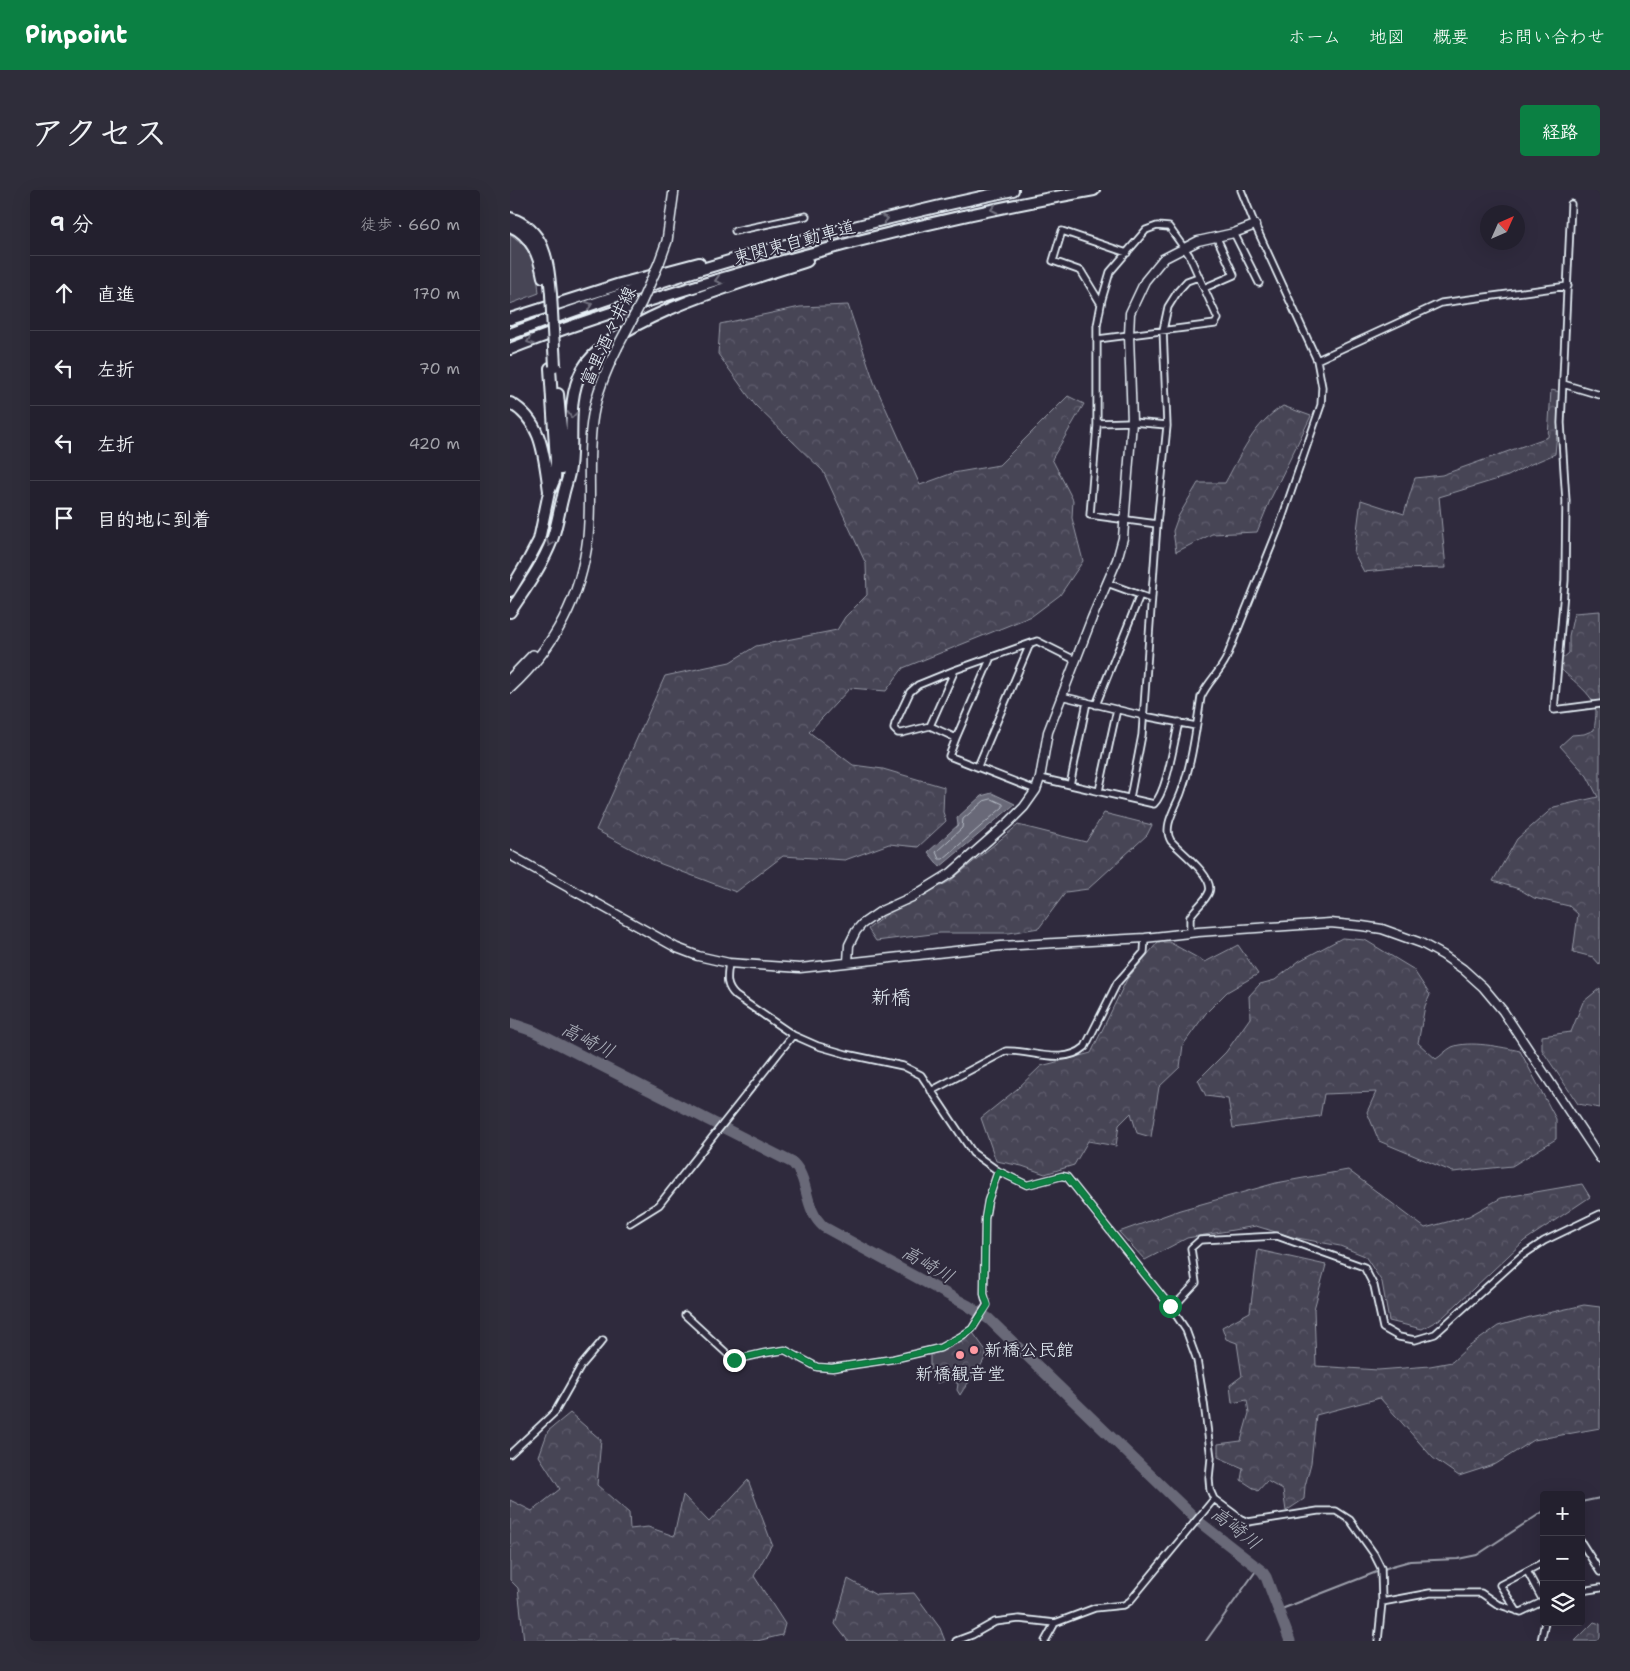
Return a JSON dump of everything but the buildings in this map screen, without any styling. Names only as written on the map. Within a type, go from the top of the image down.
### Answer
[{"type":"highway","name":"東関東自動車道","points":[[510,334],[662,281],[771,249],[878,220],[1014,190]]},
{"type":"highway","name":"東関東自動車道","points":[[510,349],[666,295],[815,252],[1023,203],[1094,190]]},
{"type":"highway","points":[[510,218],[528,228],[539,240],[547,258],[556,461],[555,478],[549,492],[539,540],[510,591]]},
{"type":"highway","points":[[510,226],[525,236],[535,248],[548,297]]},
{"type":"highway","points":[[510,612],[548,550],[570,466],[571,417],[577,384],[582,370],[599,349],[618,335],[641,322],[669,310],[726,288],[883,235]]},
{"type":"highway","points":[[510,319],[620,284],[709,261],[771,249]]},
{"type":"highway","points":[[553,367],[563,450],[561,476],[563,496]]},
{"type":"highway","points":[[510,403],[527,417],[539,435],[544,454],[549,492]]},
{"type":"main road","name":"富里酒々井線","points":[[510,688],[526,673],[553,638],[569,610],[585,555],[588,536],[593,418],[600,384],[641,304],[659,262],[666,241],[674,190]]},
{"type":"main road","name":"富里酒々井線","points":[[510,679],[543,644],[560,619],[576,588]]},
{"type":"street","points":[[1190,933],[1190,917],[1206,897],[1210,890],[1210,885],[1200,869],[1170,841],[1167,833],[1168,826],[1186,780],[1204,692],[1226,659],[1279,527],[1321,405],[1322,387],[1317,360],[1255,225],[1241,190]]},
{"type":"street","points":[[1570,204],[1561,423],[1566,501],[1565,580],[1554,710],[1600,704]]},
{"type":"street","points":[[736,231],[806,216]]},
{"type":"street","points":[[848,962],[849,945],[862,924],[881,911],[912,897],[951,873],[1024,807],[1036,790],[1048,732],[1121,545],[1125,520],[1132,422],[1130,313],[1145,282],[1163,259],[1198,241],[1234,233],[1255,225]]},
{"type":"street","points":[[1098,339],[1215,324],[1218,319],[1185,247],[1169,227],[1152,226],[1146,230],[1110,272],[1101,304],[1098,326],[1097,423],[1090,516],[1157,524]]},
{"type":"street","points":[[1101,304],[1082,271],[1053,261],[1062,231],[1126,253]]},
{"type":"street","points":[[1234,233],[1259,283]]},
{"type":"street","points":[[1204,288],[1234,275],[1216,236]]},
{"type":"street","points":[[1130,798],[1144,716],[1151,599],[1167,425],[1163,330],[1168,307],[1178,291],[1187,281],[1198,277]]},
{"type":"street","points":[[1317,360],[1441,303],[1568,286]]},
{"type":"street","points":[[1563,384],[1600,395]]},
{"type":"street","points":[[1097,423],[1132,422],[1167,425]]},
{"type":"street","points":[[1107,583],[1151,599]]},
{"type":"street","points":[[1096,704],[1140,595]]},
{"type":"street","points":[[956,738],[930,726],[902,733],[898,733],[894,729],[910,692],[918,685],[1037,641],[1075,660]]},
{"type":"street","points":[[978,766],[1030,644]]},
{"type":"street","points":[[991,657],[949,756],[1036,790]]},
{"type":"street","points":[[930,726],[955,670]]},
{"type":"street","points":[[1061,696],[1144,716],[1196,726]]},
{"type":"street","points":[[1070,785],[1086,702]]},
{"type":"street","points":[[1100,791],[1117,709]]},
{"type":"street","points":[[1040,778],[1154,804],[1158,800],[1166,777],[1179,722]]},
{"type":"street","points":[[510,856],[677,948],[698,956],[729,963],[800,968],[1001,946],[1145,938],[1330,923],[1382,929],[1443,955],[1474,979],[1495,1001],[1600,1158]]},
{"type":"street","points":[[931,1091],[1006,1051],[1019,1051],[1051,1057],[1078,1053],[1085,1047],[1117,984],[1144,952],[1145,938]]},
{"type":"street","points":[[729,963],[727,985],[732,993],[793,1035],[818,1046],[846,1054],[903,1066],[921,1075],[973,1153],[998,1171],[1027,1185],[1062,1176],[1067,1177],[1170,1306],[1186,1330],[1196,1360],[1204,1403],[1211,1458],[1209,1485],[1214,1499],[1248,1522],[1318,1510],[1336,1511],[1345,1515],[1364,1539],[1381,1568],[1382,1602],[1378,1641]]},
{"type":"street","points":[[630,1223],[659,1205],[793,1035]]},
{"type":"street","points":[[685,1316],[734,1360],[785,1350],[817,1367],[832,1368],[893,1359],[940,1348],[972,1329],[988,1305],[984,1294],[985,1218],[988,1201],[998,1171]]},
{"type":"street","points":[[1170,1306],[1178,1301],[1196,1283],[1191,1248],[1200,1240],[1277,1236],[1364,1268],[1374,1286],[1382,1328],[1399,1337],[1415,1340],[1435,1334],[1520,1257],[1544,1241],[1600,1214]]},
{"type":"street","points":[[510,1454],[555,1412],[581,1366],[603,1340]]},
{"type":"street","points":[[956,1641],[972,1635],[995,1622],[1018,1619],[1055,1623],[1095,1608],[1119,1606],[1130,1601],[1214,1499]]},
{"type":"street","points":[[1585,1548],[1600,1572]]},
{"type":"street","points":[[1517,1611],[1500,1585],[1540,1564]]},
{"type":"street","points":[[1527,1571],[1540,1594]]},
{"type":"street","points":[[1585,1590],[1600,1588]]},
{"type":"street","points":[[1382,1602],[1430,1594],[1481,1593],[1497,1604],[1521,1612],[1540,1603]]},
{"type":"street","points":[[1045,1641],[1055,1623]]},
{"type":"street","points":[[1541,1641],[1544,1626]]},
{"type":"green space","points":[[510,234],[525,247],[533,259],[539,293],[510,304]]},
{"type":"green space","points":[[848,305],[874,382],[920,485],[953,473],[999,465],[1068,396],[1084,404],[1052,459],[1073,500],[1072,518],[1083,561],[1060,595],[1032,616],[903,668],[886,691],[850,688],[809,732],[853,765],[883,769],[944,787],[943,812],[946,821],[918,847],[889,844],[845,860],[783,856],[736,892],[656,862],[596,830],[665,676],[730,662],[756,646],[837,630],[845,617],[867,595],[866,564],[823,471],[755,405],[718,354],[720,324],[800,307]]},
{"type":"green space","points":[[1551,390],[1561,392],[1555,454],[1508,476],[1439,497],[1446,568],[1394,569],[1364,572],[1354,553],[1361,500],[1404,514],[1415,478],[1442,475],[1548,437]]},
{"type":"green space","points":[[1283,406],[1311,416],[1271,498],[1257,532],[1212,534],[1176,552],[1173,531],[1178,517],[1198,483],[1225,483],[1256,430]]},
{"type":"green space","points":[[1600,611],[1600,965],[1593,957],[1573,952],[1578,914],[1569,906],[1534,898],[1519,889],[1493,881],[1517,839],[1554,807],[1598,797],[1587,776],[1560,746],[1572,735],[1584,734],[1594,730],[1596,711],[1591,698],[1586,692],[1556,664],[1569,653],[1569,636],[1574,613]]},
{"type":"green space","points":[[1104,813],[1152,825],[1147,835],[1088,889],[1066,892],[1039,928],[1009,933],[940,933],[876,941],[868,929],[887,914],[950,881],[1018,825],[1086,842]]},
{"type":"green space","points":[[1342,938],[1365,940],[1413,969],[1430,995],[1425,1006],[1418,1043],[1436,1059],[1452,1047],[1467,1044],[1520,1051],[1556,1119],[1556,1139],[1512,1166],[1453,1172],[1379,1141],[1367,1112],[1376,1092],[1324,1094],[1320,1116],[1233,1128],[1228,1099],[1206,1096],[1198,1080],[1226,1052],[1250,1018],[1249,996],[1260,984],[1275,980],[1299,961]]},
{"type":"green space","points":[[1158,942],[1169,942],[1205,962],[1238,945],[1258,974],[1227,992],[1206,1013],[1183,1045],[1180,1067],[1159,1087],[1151,1137],[1137,1133],[1131,1113],[1119,1125],[1116,1146],[1088,1141],[1074,1165],[1045,1174],[1022,1166],[996,1161],[981,1118],[1017,1089],[1041,1066],[1091,1053],[1127,979]]},
{"type":"green space","points":[[1600,988],[1600,1108],[1578,1104],[1542,1050],[1542,1036],[1571,1032],[1583,1002]]},
{"type":"green space","points":[[1348,1170],[1425,1228],[1469,1216],[1501,1198],[1582,1184],[1590,1197],[1524,1241],[1442,1318],[1422,1329],[1389,1321],[1382,1282],[1365,1256],[1340,1246],[1292,1237],[1256,1226],[1187,1238],[1145,1260],[1119,1232],[1180,1210],[1276,1183]]},
{"type":"green space","points":[[1258,1250],[1326,1265],[1314,1309],[1316,1366],[1378,1370],[1430,1366],[1452,1362],[1467,1348],[1498,1326],[1584,1305],[1600,1307],[1600,1428],[1534,1440],[1496,1464],[1459,1476],[1433,1458],[1380,1398],[1316,1415],[1311,1463],[1304,1499],[1286,1511],[1283,1490],[1267,1481],[1258,1491],[1241,1480],[1243,1468],[1218,1457],[1218,1444],[1241,1441],[1249,1413],[1247,1400],[1232,1403],[1230,1385],[1242,1376],[1237,1343],[1226,1339],[1222,1327],[1250,1312]]},
{"type":"green space","points":[[971,1330],[987,1352],[982,1363],[960,1395],[957,1390],[958,1384],[951,1379],[937,1383],[930,1371],[930,1352]]},
{"type":"green space","points":[[570,1413],[601,1440],[597,1485],[629,1513],[630,1529],[648,1527],[674,1536],[683,1495],[709,1522],[748,1480],[772,1544],[754,1576],[785,1624],[782,1635],[757,1641],[524,1641],[518,1588],[510,1580],[510,1500],[532,1511],[560,1489],[539,1456],[548,1431]]},
{"type":"green space","points":[[848,1579],[876,1595],[914,1593],[940,1628],[945,1641],[848,1641],[835,1624]]},
{"type":"green space","points":[[1594,1622],[1600,1624],[1600,1641],[1575,1641]]},
{"type":"water","points":[[992,793],[1015,804],[940,867],[928,852],[958,825],[957,818],[981,796]]},
{"type":"waterway","name":"高崎川","points":[[510,1023],[533,1031],[793,1163],[802,1178],[813,1212],[817,1220],[824,1227],[967,1305],[989,1319],[1198,1521],[1262,1571],[1290,1641]]},
{"type":"waterway","points":[[1585,1501],[1600,1498]]},
{"type":"waterway","points":[[1279,1610],[1392,1566],[1410,1561],[1458,1559],[1477,1555],[1540,1514]]},
{"type":"waterway","points":[[1206,1641],[1258,1568]]},
{"type":"place","name":"新橋公民館","points":[[974,1350]]},
{"type":"place","name":"新橋観音堂","points":[[960,1355]]},
{"type":"district","name":"新橋","points":[[891,997]]},
{"type":"route","points":[[734,1360],[785,1350],[817,1367],[832,1368],[893,1359],[940,1348],[972,1329],[988,1305],[984,1294],[985,1218],[988,1201],[998,1171],[1027,1185],[1062,1176],[1067,1177],[1170,1306]]}]
